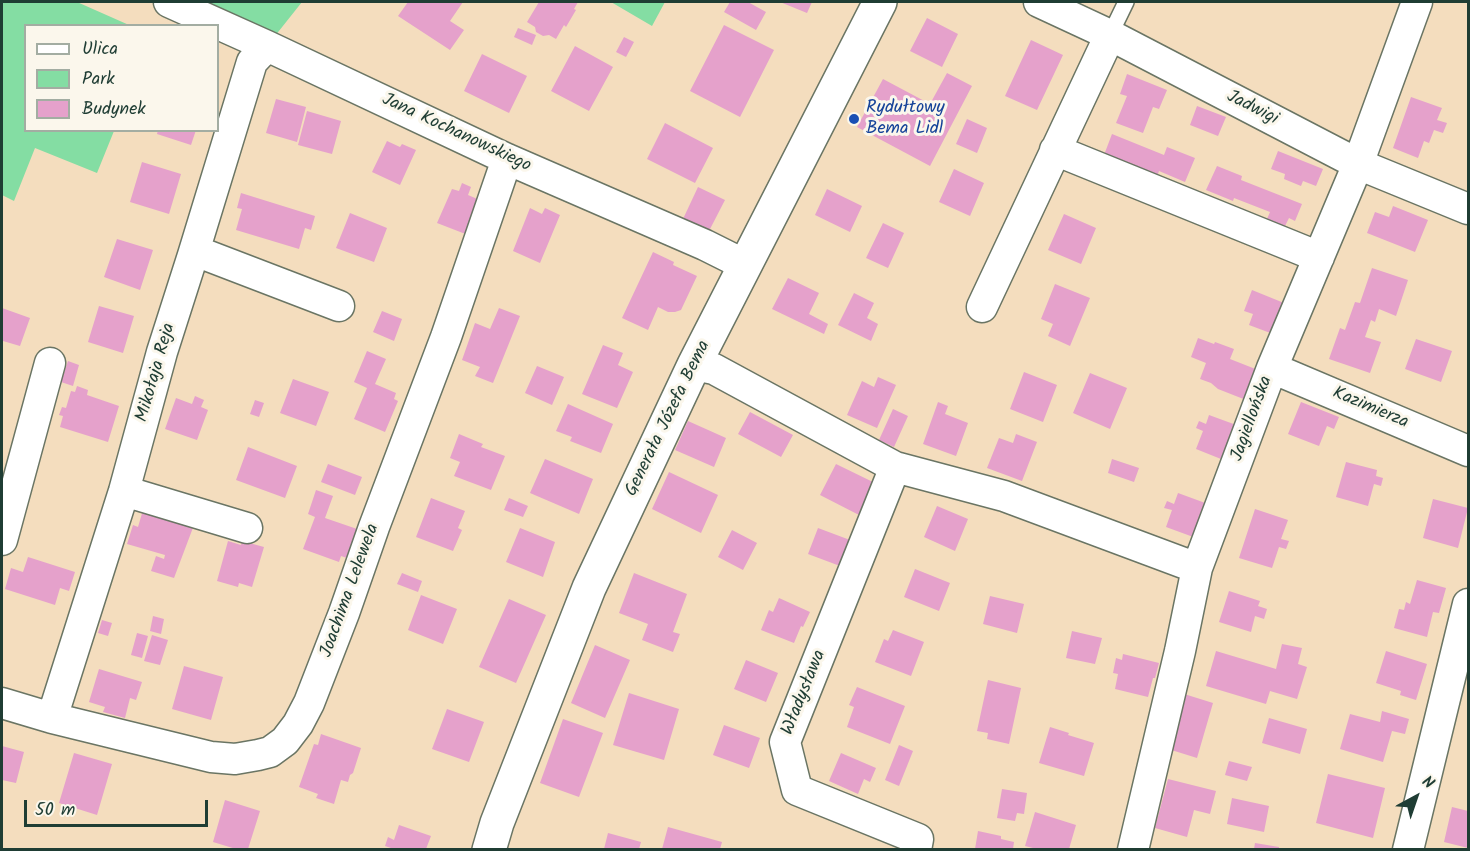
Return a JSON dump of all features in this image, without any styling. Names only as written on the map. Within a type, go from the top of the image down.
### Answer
[{"type":"street","name":"Jana Kochanowskiego","points":[[169,2],[218,24]]},
{"type":"street","name":"Generała Józefa Bema","points":[[489,849],[589,588],[694,365],[880,2]]},
{"type":"street","name":"Jadwigi","points":[[1039,2],[1110,35],[1358,164],[1468,209]]},
{"type":"street","name":"Jagiellońska","points":[[1133,849],[1180,651],[1197,568],[1272,368],[1358,164],[1416,2]]},
{"type":"street","name":"Jana Kochanowskiego","points":[[219,24],[507,159],[705,245],[745,265]]},
{"type":"street","points":[[982,306],[1110,35]]},
{"type":"street","name":"Mikołaja Reja","points":[[52,718],[124,491],[162,352],[252,62],[267,46]]},
{"type":"street","points":[[1055,150],[1319,257]]},
{"type":"street","name":"Joachima Lelewela","points":[[2,703],[52,718],[211,757],[235,759],[258,755],[270,752],[285,741],[298,724],[309,703],[344,614],[374,527],[446,337],[507,159]]},
{"type":"street","points":[[193,255],[206,255],[339,306]]},
{"type":"street","points":[[2,540],[50,363]]},
{"type":"street","points":[[694,365],[714,369],[896,467],[1004,496],[1197,568]]},
{"type":"street","name":"Kazimierza","points":[[1272,368],[1468,451]]},
{"type":"street","name":"Władysława","points":[[896,467],[785,741],[797,790],[918,839],[916,849]]},
{"type":"street","points":[[124,491],[247,528]]},
{"type":"street","points":[[1408,849],[1468,604]]},
{"type":"lane","points":[[1110,35],[1126,2]]},
{"type":"green space","points":[[2,2],[77,2],[127,24],[24,24],[24,132],[114,132],[97,173],[35,148],[14,201],[2,195]]},
{"type":"green space","points":[[169,2],[302,2],[267,46]]},
{"type":"green space","points":[[611,2],[665,2],[652,26]]},
{"type":"building","points":[[408,2],[463,2],[450,21],[464,30],[450,50],[398,16]]},
{"type":"building","points":[[539,2],[578,2],[566,27],[564,25],[556,39],[536,32],[535,27],[527,22]]},
{"type":"building","points":[[730,2],[748,2],[766,12],[756,30],[724,12]]},
{"type":"building","points":[[780,2],[812,2],[807,13]]},
{"type":"building","points":[[927,18],[958,34],[942,67],[910,51]]},
{"type":"building","points":[[724,25],[774,50],[740,117],[690,91]]},
{"type":"building","points":[[518,28],[536,35],[532,45],[514,37]]},
{"type":"building","points":[[624,37],[634,42],[626,57],[616,52]]},
{"type":"building","points":[[1031,40],[1063,55],[1037,110],[1005,96]]},
{"type":"building","points":[[575,46],[613,67],[589,111],[551,91]]},
{"type":"building","points":[[482,54],[527,76],[509,113],[464,91]]},
{"type":"building","points":[[947,73],[972,86],[930,166],[857,127],[883,79],[930,104]]},
{"type":"building","points":[[1127,74],[1167,90],[1159,109],[1153,107],[1143,133],[1116,123],[1127,96],[1120,94]]},
{"type":"building","points":[[1411,97],[1442,108],[1437,120],[1447,123],[1443,133],[1434,130],[1429,143],[1424,141],[1418,158],[1393,148]]},
{"type":"building","points":[[276,99],[306,107],[297,142],[266,133]]},
{"type":"building","points":[[1197,106],[1226,117],[1218,136],[1190,125]]},
{"type":"building","points":[[307,111],[341,121],[332,154],[298,145]]},
{"type":"building","points":[[967,119],[987,128],[977,153],[956,144]]},
{"type":"building","points":[[665,123],[713,148],[695,183],[647,159]]},
{"type":"building","points":[[158,132],[195,132],[191,145],[157,134]]},
{"type":"building","points":[[1112,134],[1164,155],[1167,147],[1195,158],[1185,182],[1159,171],[1157,177],[1104,155]]},
{"type":"building","points":[[387,141],[400,147],[402,144],[416,150],[400,185],[372,172]]},
{"type":"building","points":[[1278,151],[1323,169],[1316,186],[1303,181],[1301,186],[1284,179],[1285,174],[1271,169]]},
{"type":"building","points":[[142,162],[181,174],[169,214],[130,202]]},
{"type":"building","points":[[1217,166],[1242,176],[1241,180],[1302,204],[1295,221],[1289,218],[1285,226],[1267,219],[1270,212],[1206,190]]},
{"type":"building","points":[[954,169],[984,183],[970,216],[939,202]]},
{"type":"building","points":[[462,183],[471,187],[468,195],[482,201],[468,235],[437,223],[452,189],[459,191]]},
{"type":"building","points":[[698,187],[725,200],[709,231],[683,219]]},
{"type":"building","points":[[827,189],[862,206],[850,232],[815,215]]},
{"type":"building","points":[[241,193],[315,216],[311,230],[305,228],[299,249],[236,230],[242,209],[237,208]]},
{"type":"building","points":[[1393,206],[1428,220],[1415,252],[1367,233],[1375,212],[1389,217]]},
{"type":"building","points":[[530,208],[542,214],[545,208],[560,215],[540,263],[513,251]]},
{"type":"building","points":[[350,213],[387,228],[374,262],[336,248]]},
{"type":"building","points":[[1064,214],[1096,228],[1081,264],[1048,250]]},
{"type":"building","points":[[883,223],[904,233],[888,268],[866,258]]},
{"type":"building","points":[[117,239],[153,250],[140,290],[104,277]]},
{"type":"building","points":[[653,252],[674,262],[673,265],[697,276],[681,310],[668,312],[658,307],[648,330],[622,318]]},
{"type":"building","points":[[1372,268],[1408,280],[1396,316],[1379,309],[1375,322],[1371,320],[1365,337],[1381,342],[1370,373],[1329,359],[1340,328],[1345,330],[1355,302],[1360,303]]},
{"type":"building","points":[[788,278],[819,293],[809,314],[828,324],[824,334],[772,309]]},
{"type":"building","points":[[1055,284],[1090,298],[1070,346],[1048,336],[1053,324],[1041,319]]},
{"type":"building","points":[[1252,290],[1284,303],[1273,334],[1249,325],[1253,314],[1244,311]]},
{"type":"building","points":[[854,293],[874,303],[867,318],[878,324],[871,341],[838,325]]},
{"type":"building","points":[[99,306],[134,316],[123,353],[88,342]]},
{"type":"building","points":[[2,308],[30,318],[20,346],[3,341],[2,345]]},
{"type":"building","points":[[499,308],[520,316],[493,383],[475,376],[480,367],[462,360],[475,323],[490,329]]},
{"type":"building","points":[[382,311],[402,319],[394,341],[373,332]]},
{"type":"building","points":[[1198,338],[1234,349],[1230,359],[1258,370],[1246,400],[1200,379],[1206,363],[1191,357]]},
{"type":"building","points":[[1416,339],[1452,351],[1441,382],[1405,369]]},
{"type":"building","points":[[603,345],[623,353],[618,365],[633,372],[617,408],[582,394]]},
{"type":"building","points":[[367,351],[386,359],[375,384],[396,393],[394,399],[398,401],[385,432],[354,419],[367,388],[354,382]]},
{"type":"building","points":[[68,361],[79,365],[73,386],[61,382]]},
{"type":"building","points":[[537,366],[564,377],[552,405],[525,393]]},
{"type":"building","points":[[1024,372],[1057,385],[1043,422],[1010,409]]},
{"type":"building","points":[[1090,373],[1127,388],[1110,429],[1073,413]]},
{"type":"building","points":[[878,377],[896,385],[877,428],[847,415],[862,381],[874,387]]},
{"type":"building","points":[[293,379],[329,392],[316,426],[280,413]]},
{"type":"building","points":[[77,386],[88,390],[87,395],[119,406],[108,442],[60,427],[63,416],[59,415],[62,407],[66,408],[71,391],[75,392]]},
{"type":"building","points":[[195,396],[204,400],[201,407],[208,410],[197,440],[165,429],[176,398],[192,404]]},
{"type":"building","points":[[255,400],[264,403],[259,417],[250,414]]},
{"type":"building","points":[[938,402],[948,406],[945,414],[968,423],[956,456],[923,444]]},
{"type":"building","points":[[1301,402],[1339,417],[1334,429],[1327,426],[1319,446],[1288,434]]},
{"type":"building","points":[[568,404],[613,424],[601,453],[570,441],[572,437],[556,431]]},
{"type":"building","points":[[893,409],[908,416],[894,447],[879,440]]},
{"type":"building","points":[[750,412],[793,435],[781,457],[738,434]]},
{"type":"building","points":[[1209,415],[1239,426],[1226,461],[1196,449],[1203,431],[1196,428],[1199,421],[1206,424]]},
{"type":"building","points":[[688,421],[726,438],[714,467],[675,450]]},
{"type":"building","points":[[459,434],[483,444],[481,447],[505,456],[491,490],[454,476],[460,462],[450,458]]},
{"type":"building","points":[[1016,434],[1037,442],[1022,481],[987,468],[999,438],[1013,443]]},
{"type":"building","points":[[248,447],[297,466],[285,498],[236,480]]},
{"type":"building","points":[[545,459],[593,479],[579,514],[530,493]]},
{"type":"building","points":[[1112,459],[1139,468],[1134,482],[1108,473]]},
{"type":"building","points":[[1346,462],[1377,470],[1376,476],[1383,478],[1381,486],[1374,484],[1368,506],[1336,497]]},
{"type":"building","points":[[328,464],[362,477],[355,495],[321,482]]},
{"type":"building","points":[[836,464],[875,483],[859,515],[820,495]]},
{"type":"building","points":[[669,472],[718,495],[701,533],[652,509]]},
{"type":"building","points":[[316,490],[333,496],[325,518],[360,530],[350,559],[341,556],[339,562],[303,549],[315,517],[308,514]]},
{"type":"building","points":[[1178,493],[1208,504],[1196,538],[1166,527],[1172,510],[1164,508],[1167,501],[1174,504]]},
{"type":"building","points":[[431,498],[465,511],[458,528],[462,530],[453,551],[416,537]]},
{"type":"building","points":[[509,498],[528,506],[523,517],[504,510]]},
{"type":"building","points":[[1433,499],[1468,508],[1458,548],[1423,538]]},
{"type":"building","points":[[937,506],[968,519],[955,551],[924,537]]},
{"type":"building","points":[[1255,509],[1288,520],[1281,539],[1289,541],[1286,549],[1279,547],[1272,568],[1239,558]]},
{"type":"building","points":[[143,510],[194,525],[174,578],[151,571],[156,556],[164,559],[165,555],[127,544],[133,525],[138,527]]},
{"type":"building","points":[[520,528],[555,542],[543,577],[506,562]]},
{"type":"building","points":[[818,528],[850,540],[840,566],[808,554]]},
{"type":"building","points":[[732,530],[757,543],[743,570],[718,557]]},
{"type":"building","points":[[228,541],[241,545],[242,541],[264,547],[252,587],[239,583],[238,587],[217,581]]},
{"type":"building","points":[[28,557],[75,572],[69,591],[60,588],[55,605],[5,589],[11,568],[23,572]]},
{"type":"building","points":[[915,569],[950,583],[939,611],[904,597]]},
{"type":"building","points":[[402,573],[422,581],[418,592],[397,584]]},
{"type":"building","points":[[634,573],[687,594],[673,632],[680,634],[673,652],[642,640],[648,624],[619,613]]},
{"type":"building","points":[[1417,580],[1446,588],[1439,613],[1433,612],[1427,637],[1394,628],[1399,609],[1404,610],[1406,602],[1410,604]]},
{"type":"building","points":[[1229,591],[1260,601],[1258,606],[1267,609],[1264,619],[1255,616],[1251,632],[1219,622]]},
{"type":"building","points":[[421,595],[457,609],[443,644],[408,630]]},
{"type":"building","points":[[990,596],[1024,604],[1017,633],[983,624]]},
{"type":"building","points":[[779,598],[810,612],[794,643],[761,630],[769,610],[773,612]]},
{"type":"building","points":[[509,599],[546,615],[516,683],[479,667]]},
{"type":"building","points":[[153,616],[164,619],[161,634],[150,631]]},
{"type":"building","points":[[102,620],[112,623],[108,636],[98,633]]},
{"type":"building","points":[[893,630],[924,642],[911,676],[875,662],[884,639],[888,641]]},
{"type":"building","points":[[1072,631],[1102,638],[1095,664],[1066,658]]},
{"type":"building","points":[[137,633],[148,636],[142,658],[131,655]]},
{"type":"building","points":[[152,635],[168,640],[160,665],[144,661]]},
{"type":"building","points":[[1282,644],[1302,648],[1298,664],[1307,667],[1297,699],[1270,691],[1266,704],[1206,686],[1216,651],[1276,669]]},
{"type":"building","points":[[595,645],[630,660],[605,718],[571,703]]},
{"type":"building","points":[[1386,651],[1427,664],[1416,700],[1400,695],[1401,691],[1376,683]]},
{"type":"building","points":[[1123,654],[1159,663],[1148,697],[1115,689],[1118,674],[1113,673],[1116,658],[1122,660]]},
{"type":"building","points":[[746,660],[778,673],[766,702],[734,689]]},
{"type":"building","points":[[184,666],[223,677],[211,720],[172,709]]},
{"type":"building","points":[[99,669],[142,682],[136,700],[130,698],[125,718],[103,712],[105,707],[89,702]]},
{"type":"building","points":[[988,680],[1021,688],[1009,744],[987,739],[988,733],[977,731]]},
{"type":"building","points":[[857,687],[905,706],[890,744],[847,727],[854,707],[849,705]]},
{"type":"building","points":[[629,693],[679,709],[664,760],[613,745]]},
{"type":"building","points":[[1181,693],[1213,703],[1197,758],[1165,748]]},
{"type":"building","points":[[447,709],[484,722],[469,762],[432,749]]},
{"type":"building","points":[[1382,711],[1409,719],[1405,734],[1392,731],[1383,762],[1340,749],[1350,714],[1380,722]]},
{"type":"building","points":[[1269,718],[1307,729],[1300,754],[1262,743]]},
{"type":"building","points":[[563,719],[603,733],[579,797],[540,783]]},
{"type":"building","points":[[724,725],[760,738],[749,768],[713,755]]},
{"type":"building","points":[[1050,727],[1094,743],[1084,776],[1039,763]]},
{"type":"building","points":[[321,734],[361,748],[348,782],[341,780],[334,804],[316,798],[318,794],[299,787],[314,744],[318,745]]},
{"type":"building","points":[[899,745],[913,751],[899,786],[885,780]]},
{"type":"building","points":[[2,746],[24,752],[16,783],[2,780]]},
{"type":"building","points":[[74,753],[112,764],[97,815],[59,803]]},
{"type":"building","points":[[841,753],[876,768],[870,782],[864,779],[858,794],[829,781]]},
{"type":"building","points":[[1229,761],[1252,767],[1247,781],[1225,775]]},
{"type":"building","points":[[1328,774],[1385,788],[1373,838],[1316,823]]},
{"type":"building","points":[[1168,779],[1216,791],[1210,814],[1194,810],[1187,837],[1155,828]]},
{"type":"building","points":[[1002,789],[1027,793],[1024,814],[1017,813],[1015,821],[997,818]]},
{"type":"building","points":[[1232,798],[1269,806],[1264,832],[1227,824]]},
{"type":"building","points":[[225,800],[260,811],[248,849],[236,849],[213,842]]},
{"type":"building","points":[[1452,807],[1468,811],[1468,848],[1444,842]]},
{"type":"building","points":[[1035,812],[1076,825],[1069,849],[1037,849],[1025,846]]},
{"type":"building","points":[[399,825],[431,836],[426,849],[390,849],[385,846],[388,837],[394,840]]},
{"type":"building","points":[[668,827],[722,842],[720,849],[662,849]]},
{"type":"building","points":[[978,831],[1001,836],[1001,839],[1014,842],[1013,849],[975,849]]},
{"type":"building","points":[[608,833],[641,842],[639,849],[604,849]]},
{"type":"building","points":[[1255,843],[1279,847],[1279,849],[1254,849]]},
{"type":"place","name":"Rydułtowy Bema Lidl","points":[[854,119]]}]
